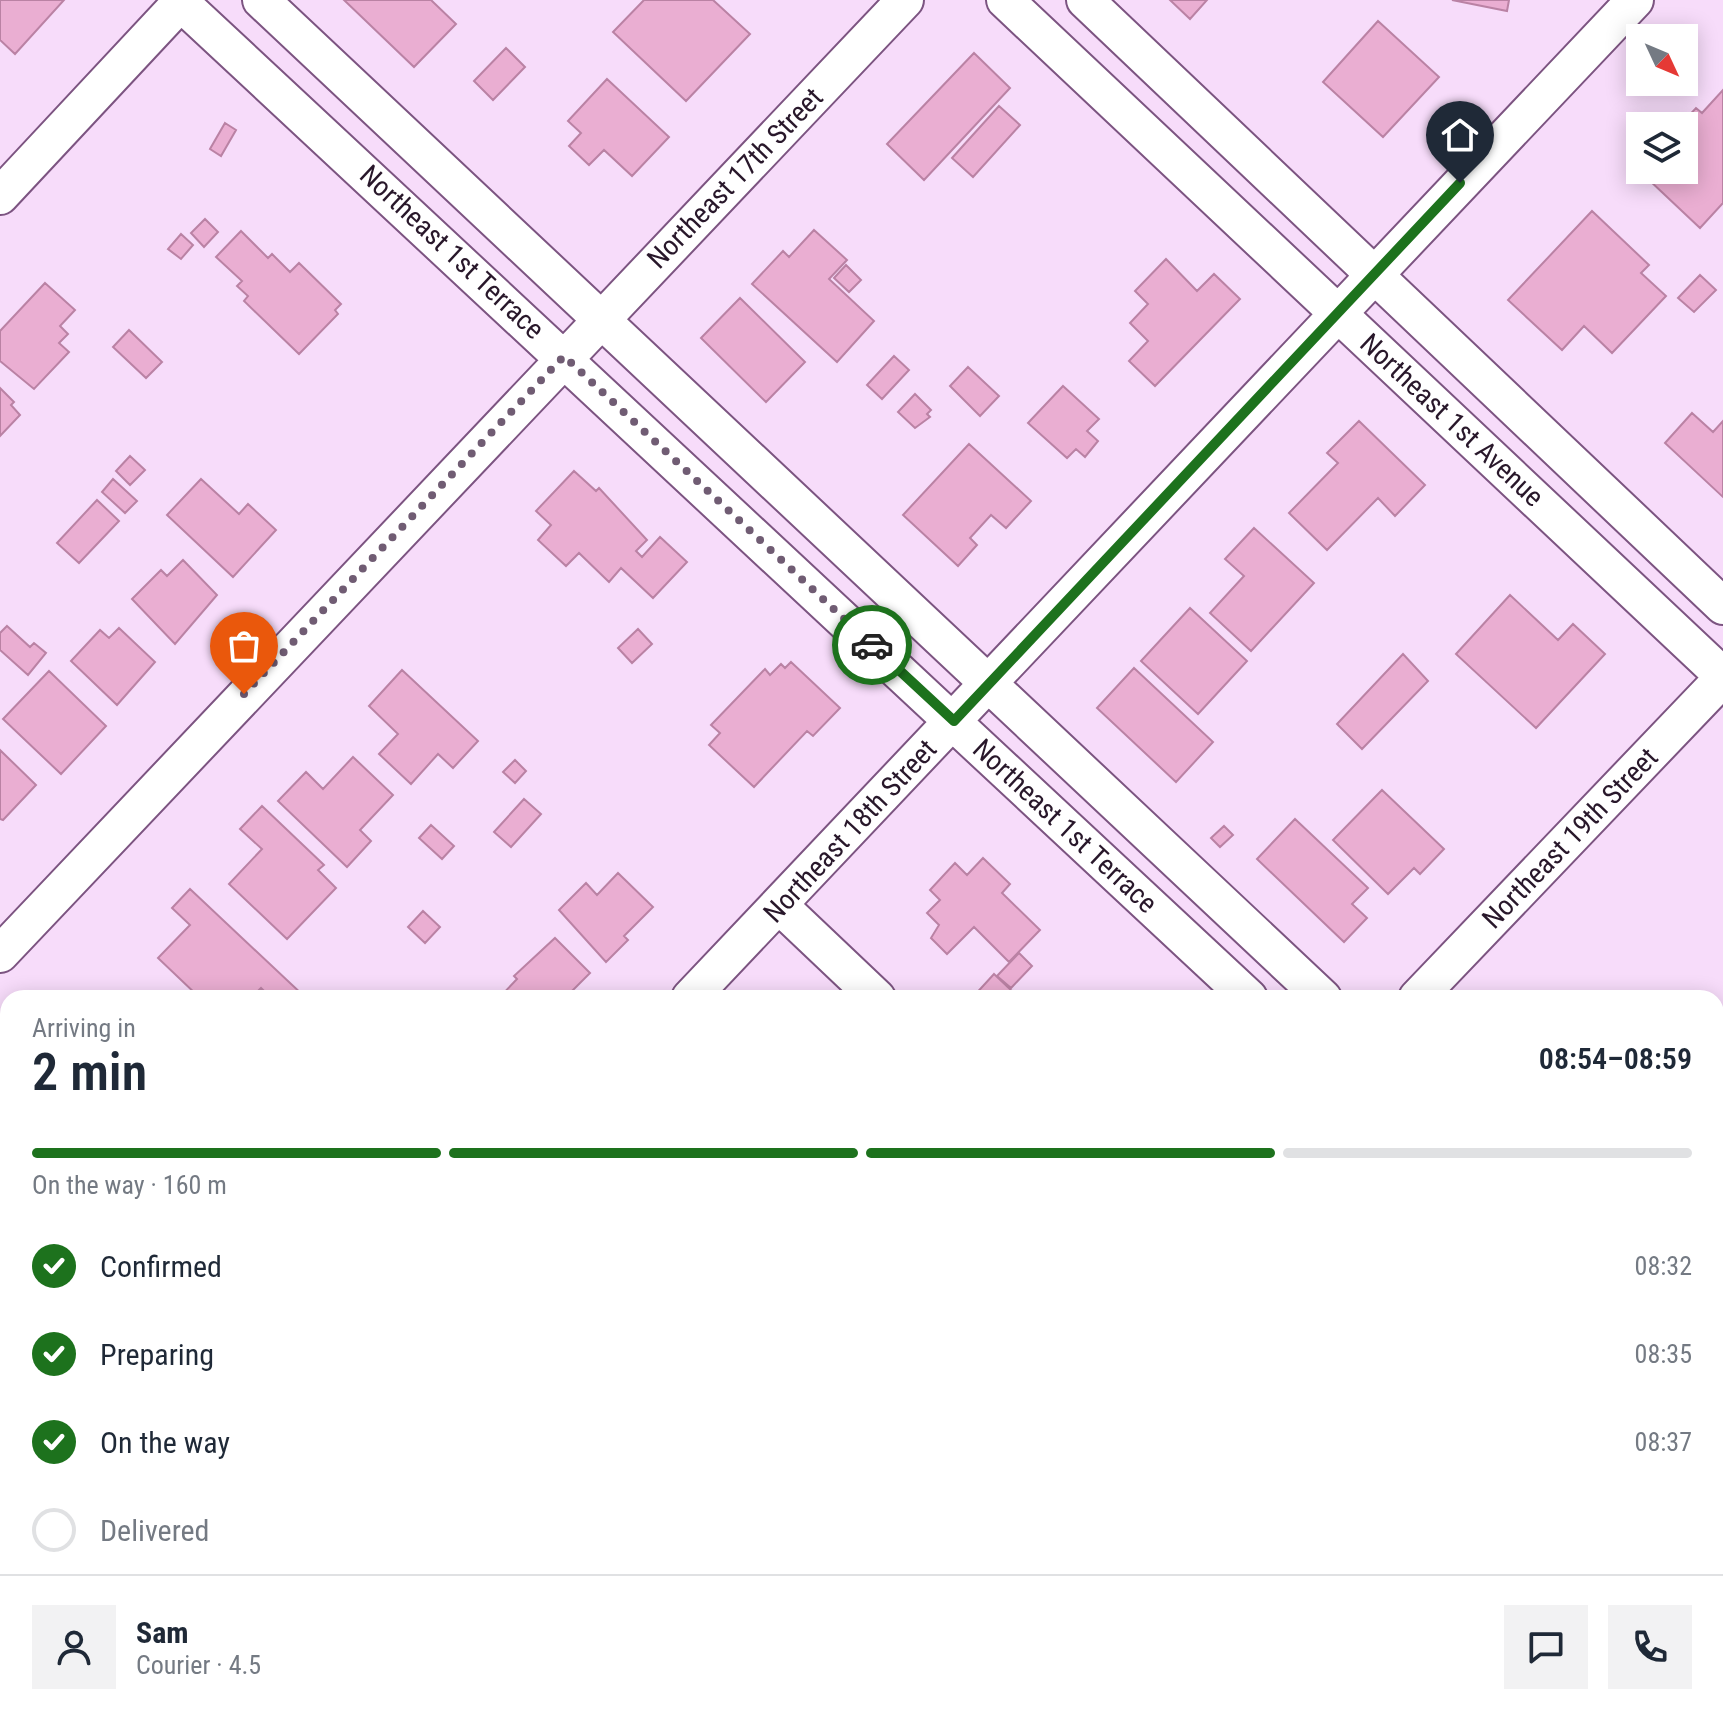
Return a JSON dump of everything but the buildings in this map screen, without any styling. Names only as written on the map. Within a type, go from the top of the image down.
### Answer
[{"type":"street","name":"Northeast 1st Terrace","points":[[261,0],[1314,990]]},
{"type":"street","name":"Northeast 17th Street","points":[[0,954],[905,0]]},
{"type":"street","name":"Northeast 1st Avenue","points":[[1005,0],[1723,677]]},
{"type":"street","name":"Northeast 1st Avenue","points":[[1085,0],[1723,606]]},
{"type":"street","name":"Northeast 18th Street","points":[[698,990],[1635,0]]},
{"type":"street","name":"Northeast 1st Terrace","points":[[181,1],[1240,990]]},
{"type":"street","points":[[5,180],[181,1]]},
{"type":"street","name":"Northeast 19th Street","points":[[1425,990],[1723,677]]},
{"type":"street","points":[[780,906],[869,990]]},
{"type":"way so far","points":[[244,694],[564,356],[872,645]]},
{"type":"route","points":[[872,645],[954,721],[1460,183]]}]
